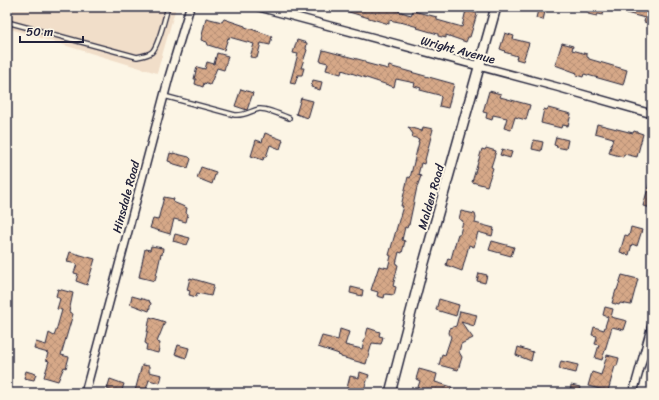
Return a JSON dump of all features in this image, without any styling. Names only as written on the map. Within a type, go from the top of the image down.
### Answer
[{"type":"street","name":"Hinsdale Road","points":[[85,393],[164,96],[190,7]]},
{"type":"street","name":"Wright Avenue","points":[[259,7],[652,114]]},
{"type":"street","name":"Malden Road","points":[[390,393],[422,270],[496,7]]},
{"type":"street","points":[[633,393],[652,324]]},
{"type":"lane","points":[[7,22],[137,57],[152,52],[156,46],[168,7]]},
{"type":"lane","points":[[164,96],[235,115],[245,115],[258,109],[262,109],[289,118]]},
{"type":"shaded area","points":[[7,7],[176,7],[157,73],[7,28]]},
{"type":"building","points":[[339,7],[382,7],[390,9],[390,7],[398,7],[398,11],[411,15],[413,11],[437,17],[437,20],[462,27],[466,10],[477,14],[470,37],[468,37],[466,42],[446,35],[446,38],[438,36],[438,34],[404,23],[389,20],[389,24],[339,9]]},
{"type":"building","points":[[589,7],[605,7],[603,15],[598,14],[597,16],[588,14]]},
{"type":"building","points":[[628,7],[652,7],[652,24],[644,22],[645,18],[626,13]]},
{"type":"building","points":[[538,10],[545,12],[543,20],[536,18]]},
{"type":"building","points":[[206,18],[222,22],[224,19],[272,36],[270,45],[261,43],[257,58],[250,57],[254,44],[229,37],[224,50],[208,45],[207,42],[201,40]]},
{"type":"building","points":[[505,33],[514,36],[513,39],[529,43],[523,61],[516,59],[517,56],[504,52],[505,51],[500,49]]},
{"type":"building","points":[[297,40],[307,43],[307,50],[301,68],[304,68],[302,75],[298,75],[295,84],[290,83],[298,54],[293,53]]},
{"type":"building","points":[[562,43],[573,46],[572,50],[587,54],[589,59],[627,70],[623,85],[584,74],[583,77],[576,75],[577,73],[555,65]]},
{"type":"building","points":[[323,50],[365,61],[365,63],[388,69],[389,66],[454,84],[448,108],[439,106],[441,97],[439,95],[420,90],[421,88],[414,86],[415,83],[396,79],[394,87],[342,70],[341,74],[326,70],[328,63],[320,61]]},
{"type":"building","points":[[217,53],[228,56],[224,70],[217,68],[210,85],[204,83],[203,87],[195,84],[196,79],[194,79],[197,67],[205,69],[207,62],[214,64]]},
{"type":"building","points":[[313,80],[322,82],[320,90],[311,87]]},
{"type":"building","points":[[241,89],[253,93],[247,110],[235,106]]},
{"type":"building","points":[[489,91],[501,94],[500,97],[530,105],[526,120],[515,117],[511,130],[504,128],[507,118],[493,115],[492,120],[486,118],[487,113],[483,112]]},
{"type":"building","points":[[301,98],[313,101],[308,118],[296,114]]},
{"type":"building","points":[[548,108],[571,114],[568,126],[562,125],[561,128],[541,123],[544,109],[547,110]]},
{"type":"building","points":[[597,124],[643,134],[637,157],[624,154],[623,157],[609,153],[613,138],[595,133]]},
{"type":"building","points":[[408,127],[422,131],[423,127],[433,129],[424,164],[421,163],[418,175],[421,176],[417,187],[409,225],[407,228],[405,227],[402,240],[405,241],[402,253],[399,252],[396,264],[398,265],[393,286],[396,287],[394,295],[385,294],[384,298],[377,296],[378,292],[371,290],[379,266],[388,268],[391,256],[389,255],[403,206],[401,206],[408,177],[410,178],[419,142],[419,139],[412,137],[413,134]]},
{"type":"building","points":[[265,133],[283,140],[280,149],[270,145],[266,157],[264,157],[263,160],[251,156],[256,140],[262,142]]},
{"type":"building","points":[[556,137],[568,140],[566,149],[556,147],[557,146],[554,145]]},
{"type":"building","points":[[534,140],[543,142],[541,151],[532,149]]},
{"type":"building","points":[[486,148],[496,151],[491,167],[493,168],[487,186],[472,182],[482,149],[485,150]]},
{"type":"building","points":[[502,149],[512,152],[510,158],[500,155]]},
{"type":"building","points":[[170,153],[189,157],[191,159],[188,168],[168,161]]},
{"type":"building","points":[[201,167],[216,172],[212,184],[197,178]]},
{"type":"building","points":[[650,181],[652,182],[652,208],[643,206]]},
{"type":"building","points":[[164,197],[174,199],[173,202],[187,208],[186,213],[188,214],[186,222],[174,219],[170,234],[150,228],[153,219],[158,220]]},
{"type":"building","points":[[461,211],[475,214],[475,223],[494,228],[492,236],[478,232],[474,247],[469,245],[462,271],[446,265],[448,258],[451,259],[458,234],[460,234],[463,221],[459,219]]},
{"type":"building","points":[[631,227],[642,230],[637,246],[632,244],[629,255],[620,252],[625,235],[629,236]]},
{"type":"building","points":[[175,234],[190,238],[187,245],[173,241]]},
{"type":"building","points":[[492,241],[514,247],[511,256],[489,250]]},
{"type":"building","points":[[151,246],[163,248],[155,281],[139,277],[145,249],[150,250]]},
{"type":"building","points":[[70,252],[95,259],[87,285],[76,281],[78,274],[74,273],[77,264],[67,262]]},
{"type":"building","points":[[479,273],[487,275],[485,283],[477,281]]},
{"type":"building","points":[[622,275],[638,279],[631,305],[620,303],[619,305],[612,303]]},
{"type":"building","points":[[190,278],[214,285],[211,296],[197,293],[196,297],[189,295],[190,291],[187,290]]},
{"type":"building","points":[[351,287],[363,290],[362,296],[350,293]]},
{"type":"building","points":[[58,289],[73,293],[69,312],[73,314],[61,355],[69,357],[66,368],[64,367],[58,381],[44,377],[49,361],[46,360],[48,353],[34,349],[36,342],[46,345],[49,333],[54,336],[56,331],[62,310],[57,309],[60,299],[56,296]]},
{"type":"building","points":[[132,296],[150,301],[149,311],[130,304]]},
{"type":"building","points":[[439,299],[459,305],[456,316],[436,310]]},
{"type":"building","points":[[605,307],[613,309],[611,317],[627,321],[624,330],[612,327],[602,360],[595,358],[599,345],[595,344],[597,336],[592,335],[594,327],[604,330],[608,317],[603,315]]},
{"type":"building","points":[[460,311],[477,315],[474,326],[461,322],[473,338],[461,344],[459,352],[462,357],[458,370],[439,365],[442,354],[445,355],[451,337],[449,333],[450,328],[456,326]]},
{"type":"building","points":[[150,317],[165,322],[157,342],[160,343],[158,353],[146,350],[147,344],[145,343]]},
{"type":"building","points":[[368,328],[380,332],[379,336],[383,337],[381,344],[372,343],[366,364],[341,357],[338,355],[339,354],[318,347],[322,336],[338,340],[340,329],[349,332],[345,345],[362,349]]},
{"type":"building","points":[[178,345],[189,348],[186,358],[175,354]]},
{"type":"building","points":[[518,347],[533,352],[531,361],[516,355]]},
{"type":"building","points":[[607,355],[619,358],[617,366],[615,366],[608,391],[588,386],[592,372],[601,375]]},
{"type":"building","points":[[561,361],[578,365],[576,373],[559,369]]},
{"type":"building","points":[[142,365],[149,366],[149,372],[162,375],[160,383],[149,380],[145,393],[135,391]]},
{"type":"building","points":[[419,369],[437,374],[435,382],[452,387],[450,393],[416,393],[420,381],[416,379]]},
{"type":"building","points":[[26,371],[36,374],[34,380],[24,378]]},
{"type":"building","points":[[360,372],[369,375],[363,392],[347,388],[350,376],[359,378]]},
{"type":"building","points":[[110,379],[124,384],[121,393],[107,389]]},
{"type":"building","points":[[571,385],[580,387],[579,393],[570,393]]}]
